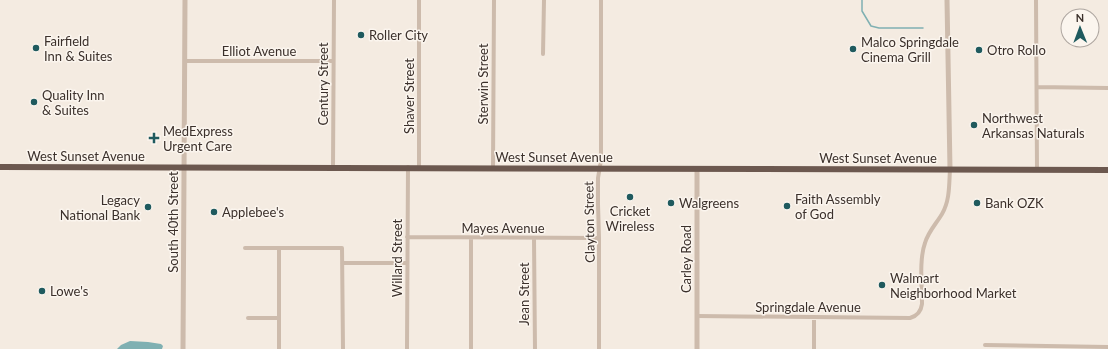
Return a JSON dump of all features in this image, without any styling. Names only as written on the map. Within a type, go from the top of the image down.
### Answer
[{"type":"highway","name":"West Sunset Avenue","points":[[0,166],[1108,170]]},
{"type":"street","name":"South 40th Street","points":[[184,349],[185,0]]},
{"type":"street","name":"Century Street","points":[[332,167],[334,0]]},
{"type":"street","name":"Shaver Street","points":[[419,0],[419,168]]},
{"type":"street","name":"Sterwin Street","points":[[493,168],[494,0]]},
{"type":"street","points":[[544,0],[544,54]]},
{"type":"street","name":"Clayton Street","points":[[599,349],[598,178],[601,160],[601,0]]},
{"type":"street","points":[[947,0],[950,169]]},
{"type":"street","points":[[1036,0],[1037,170]]},
{"type":"street","name":"Elliot Avenue","points":[[185,61],[333,61]]},
{"type":"street","points":[[1037,87],[1108,88]]},
{"type":"street","name":"Willard Street","points":[[407,349],[408,168]]},
{"type":"street","name":"Carley Road","points":[[697,168],[697,349]]},
{"type":"street","name":"Springdale Avenue","points":[[697,316],[910,318],[915,316],[921,309],[922,304],[923,249],[927,236],[942,214],[948,200],[950,169]]},
{"type":"street","name":"Mayes Avenue","points":[[407,238],[599,238]]},
{"type":"street","points":[[471,238],[471,349]]},
{"type":"street","name":"Jean Street","points":[[534,238],[534,349]]},
{"type":"street","points":[[245,248],[342,248],[342,349]]},
{"type":"street","points":[[278,248],[279,349]]},
{"type":"street","points":[[342,263],[407,263]]},
{"type":"street","points":[[814,317],[814,349]]},
{"type":"street","points":[[248,318],[278,318]]},
{"type":"street","points":[[985,345],[1108,347]]},
{"type":"water","points":[[130,341],[148,342],[161,344],[163,346],[162,349],[117,349],[121,345]]},
{"type":"waterway","points":[[862,0],[862,11],[871,26],[879,28],[923,28]]},
{"type":"place","name":"Roller City","points":[[361,35]]},
{"type":"place","name":"Fairfield Inn & Suites","points":[[36,48]]},
{"type":"place","name":"Malco Springdale Cinema Grill","points":[[853,49]]},
{"type":"place","name":"Otro Rollo","points":[[979,50]]},
{"type":"place","name":"Quality Inn & Suites","points":[[34,102]]},
{"type":"place","name":"Northwest Arkansas Naturals","points":[[974,125]]},
{"type":"place","name":"MedExpress Urgent Care","points":[[154,138]]},
{"type":"place","name":"Cricket Wireless","points":[[630,197]]},
{"type":"place","name":"Walgreens","points":[[671,203]]},
{"type":"place","name":"Bank OZK","points":[[977,203]]},
{"type":"place","name":"Faith Assembly of God","points":[[787,206]]},
{"type":"place","name":"Legacy National Bank","points":[[148,207]]},
{"type":"place","name":"Applebee's","points":[[214,212]]},
{"type":"place","name":"Walmart Neighborhood Market","points":[[882,285]]},
{"type":"place","name":"Lowe's","points":[[42,291]]}]
